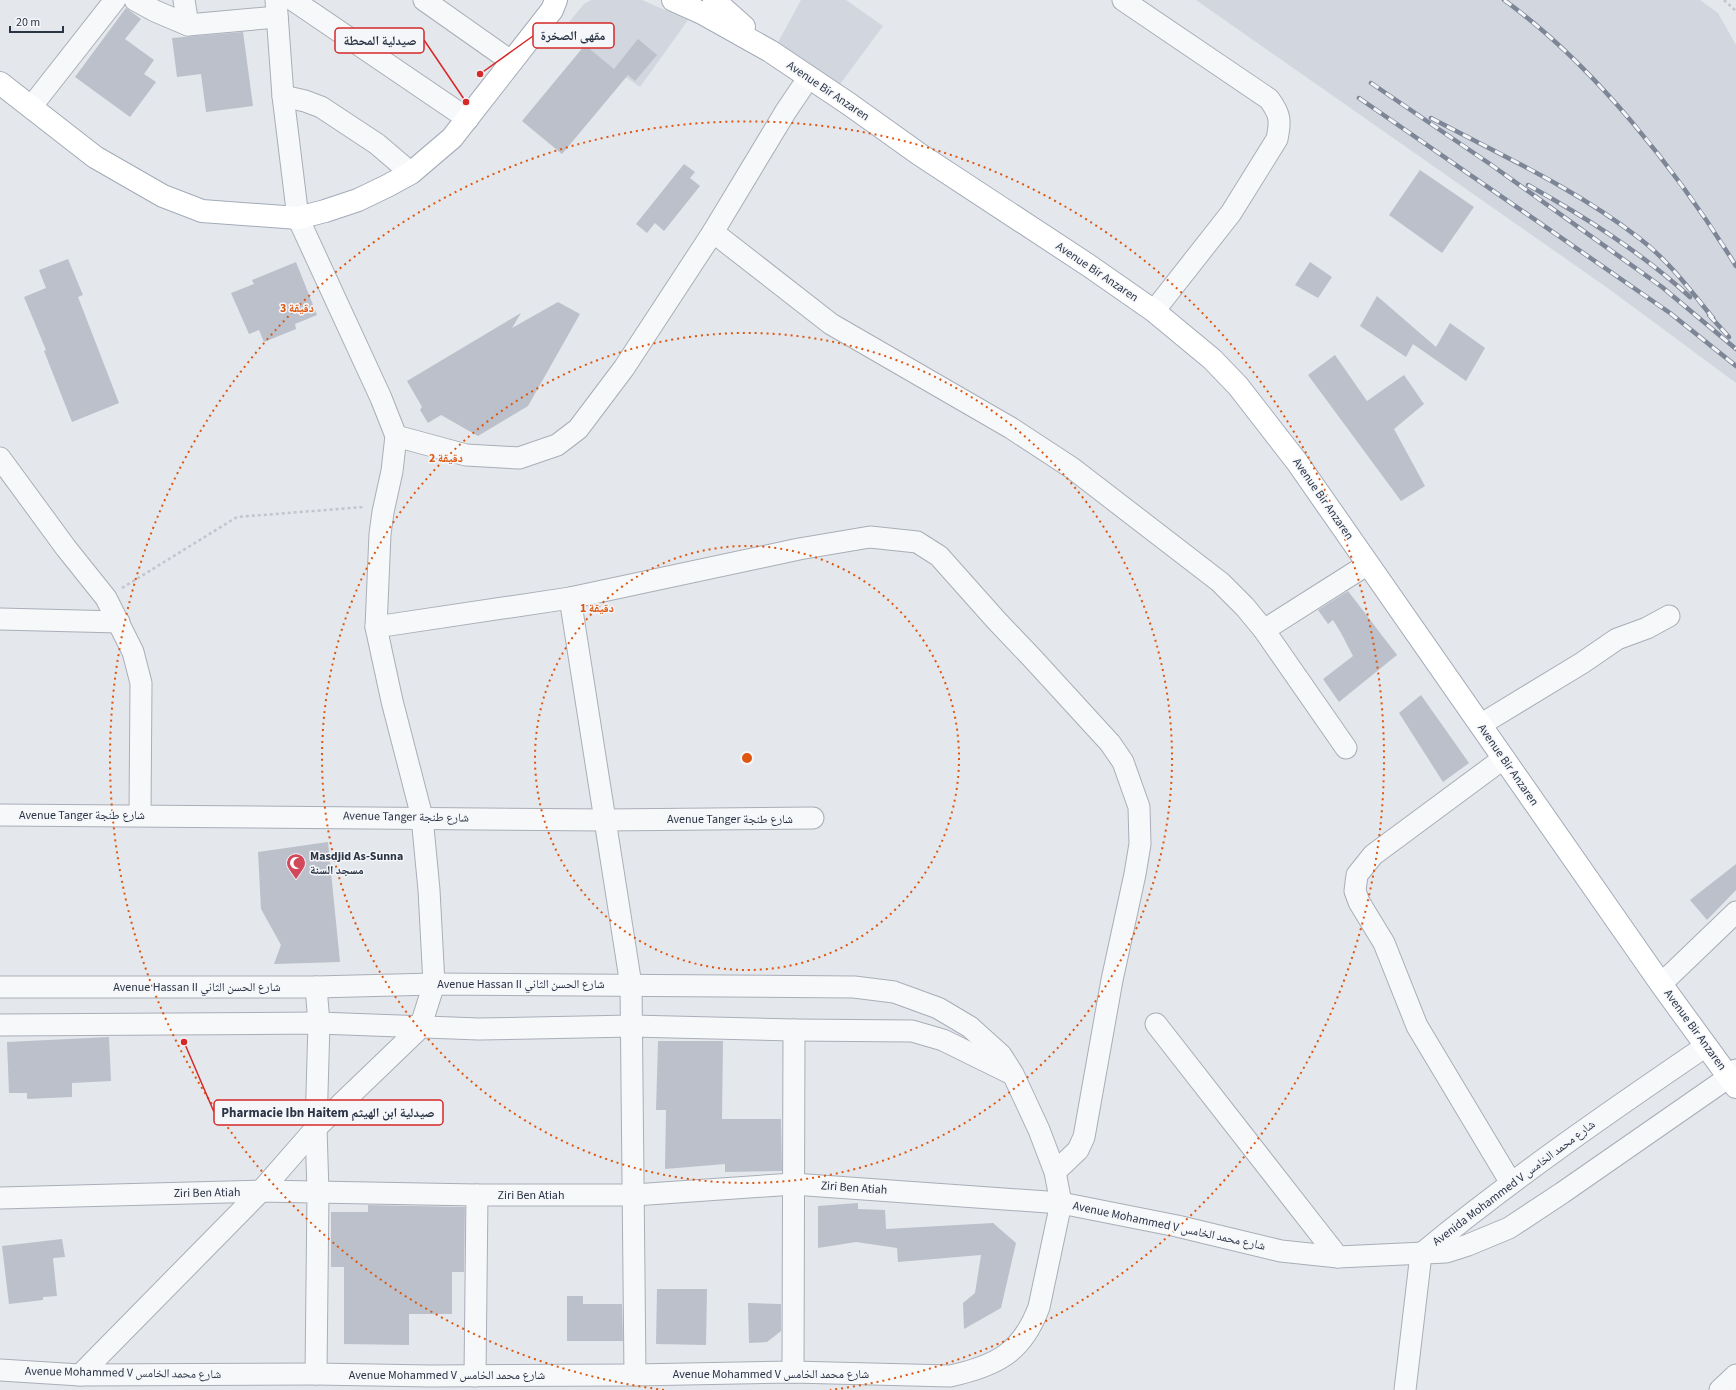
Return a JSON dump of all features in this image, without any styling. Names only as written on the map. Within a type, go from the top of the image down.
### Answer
[{"type":"main road","name":"Avenue Bir Anzaren","points":[[673,0],[702,13],[770,51],[919,154],[1154,310],[1212,359],[1238,386],[1297,462],[1661,984],[1706,1046],[1734,1078]]},
{"type":"main road","name":"Avenue Bir Anzaren","points":[[714,0],[770,51]]},
{"type":"main road","points":[[0,83],[94,157],[163,196],[202,211],[298,218],[358,200],[411,173],[452,138],[558,3]]},
{"type":"street","points":[[31,108],[116,0]]},
{"type":"street","points":[[80,1375],[261,1191],[316,1128],[420,1028],[434,984],[429,890],[422,818],[392,701],[376,628],[379,550],[385,505],[392,471],[396,436],[381,398],[298,218],[283,96],[276,8],[188,24],[155,12],[135,0]]},
{"type":"street","points":[[184,0],[188,24]]},
{"type":"street","points":[[293,0],[468,119]]},
{"type":"street","points":[[424,0],[512,62]]},
{"type":"street","points":[[1123,0],[1269,99],[1278,112],[1279,128],[1277,139],[1231,213],[1154,310]]},
{"type":"street","points":[[396,436],[466,455],[519,458],[557,444],[578,429],[624,368],[713,232],[786,111],[809,77]]},
{"type":"street","points":[[283,96],[305,101],[320,107],[377,144],[411,173]]},
{"type":"street","points":[[713,232],[831,324],[1011,428],[1072,468],[1220,582],[1245,607],[1264,630],[1346,748]]},
{"type":"street","points":[[0,458],[66,548],[106,598],[133,652],[141,683],[140,815]]},
{"type":"street","points":[[376,628],[570,598],[799,549],[870,537],[917,542],[939,556],[1110,743],[1123,762],[1139,807],[1140,844],[1112,980],[1084,1137],[1078,1150],[1055,1172]]},
{"type":"street","points":[[1264,630],[1368,564]]},
{"type":"street","points":[[570,598],[632,985],[635,1375]]},
{"type":"street","points":[[1480,724],[1582,663],[1617,639],[1648,628],[1669,616]]},
{"type":"street","points":[[0,619],[119,622]]},
{"type":"street","points":[[1504,758],[1373,856],[1357,875],[1355,891],[1359,902],[1384,943],[1417,1026],[1511,1183]]},
{"type":"street","name":"Avenue Tanger شارع طنجة","points":[[0,815],[605,820],[813,818]]},
{"type":"street","points":[[1661,984],[1736,912]]},
{"type":"street","name":"Avenue Hassan II شارع الحسن الثاني","points":[[0,987],[316,987],[434,984],[632,985],[854,987],[894,992],[938,1008],[970,1027],[1001,1055],[1012,1074],[1039,1130],[1055,1172],[1061,1203]]},
{"type":"street","points":[[316,987],[319,1023],[316,1128],[318,1192],[316,1374]]},
{"type":"street","points":[[0,1025],[319,1023],[420,1028],[479,1029],[632,1026],[912,1031],[949,1043],[1012,1074]]},
{"type":"street","points":[[1156,1024],[1338,1257]]},
{"type":"street","points":[[793,1372],[794,1030]]},
{"type":"street","name":"Avenida Mohammed V شارع محمد الخامس","points":[[1421,1254],[1511,1183],[1605,1114],[1706,1046]]},
{"type":"street","name":"Avenida Mohammed V شارع محمد الخامس","points":[[1421,1254],[1457,1249],[1509,1228],[1734,1078]]},
{"type":"street","name":"Ziri Ben Atiah","points":[[0,1198],[261,1191],[477,1195],[634,1194],[793,1184],[1061,1203]]},
{"type":"street","points":[[475,1376],[477,1195]]},
{"type":"street","name":"Avenue Mohammed V شارع محمد الخامس","points":[[1,1374],[52,1382],[80,1375],[316,1374],[434,1383],[475,1376],[793,1372],[950,1376],[975,1371],[1006,1355],[1020,1344],[1033,1323],[1039,1307],[1061,1203],[1177,1226],[1281,1251],[1338,1257],[1421,1254]]},
{"type":"street","points":[[1405,1390],[1421,1254]]},
{"type":"street","points":[[1720,1390],[1736,1375]]},
{"type":"path","points":[[1724,0],[1736,11]]},
{"type":"path","points":[[106,598],[237,518],[385,505]]},
{"type":"shaded area","points":[[591,0],[642,0],[688,20],[640,87],[561,32],[584,4]]},
{"type":"shaded area","points":[[801,0],[846,0],[883,26],[835,91],[775,48]]},
{"type":"shaded area","points":[[1196,0],[1700,0],[1718,13],[1736,45],[1736,383],[1609,289]]},
{"type":"building","points":[[126,8],[141,19],[125,39],[154,60],[144,74],[156,82],[130,117],[75,77]]},
{"type":"building","points":[[243,32],[253,106],[206,112],[201,74],[177,77],[172,38]]},
{"type":"building","points":[[638,39],[657,55],[635,81],[628,75],[562,154],[522,121],[585,45],[614,69]]},
{"type":"building","points":[[684,164],[695,172],[690,178],[700,186],[664,231],[655,223],[647,233],[636,224]]},
{"type":"building","points":[[1420,170],[1474,207],[1442,253],[1389,215]]},
{"type":"building","points":[[68,259],[83,295],[78,297],[119,403],[72,422],[44,351],[46,350],[24,297],[46,288],[39,270]]},
{"type":"building","points":[[296,262],[317,315],[295,324],[296,329],[264,342],[259,330],[249,334],[231,293],[254,284],[252,280]]},
{"type":"building","points":[[1310,262],[1332,277],[1318,298],[1295,285]]},
{"type":"building","points":[[1377,296],[1436,347],[1450,323],[1485,348],[1466,381],[1413,344],[1406,357],[1360,326]]},
{"type":"building","points":[[558,302],[580,314],[528,406],[478,436],[441,415],[428,423],[420,410],[422,407],[407,381],[521,313],[512,328]]},
{"type":"building","points":[[1335,355],[1367,401],[1404,375],[1424,404],[1394,429],[1425,486],[1401,501],[1308,375]]},
{"type":"building","points":[[1348,591],[1397,655],[1339,702],[1323,679],[1353,656],[1333,620],[1328,624],[1318,610]]},
{"type":"building","points":[[1421,695],[1469,763],[1443,782],[1399,713]]},
{"type":"building","name":"Masdjid As-Sunna مسجد السنة","points":[[328,842],[340,962],[274,964],[281,945],[261,909],[258,852]]},
{"type":"building","points":[[1736,864],[1736,890],[1707,920],[1690,900]]},
{"type":"building","points":[[109,1037],[111,1081],[72,1083],[72,1097],[27,1099],[27,1093],[9,1093],[7,1042]]},
{"type":"building","points":[[658,1041],[723,1041],[722,1119],[781,1119],[782,1171],[725,1172],[725,1164],[665,1169],[666,1110],[656,1110]]},
{"type":"building","points":[[858,1203],[858,1209],[885,1210],[886,1229],[993,1223],[1016,1243],[1001,1308],[964,1329],[963,1303],[975,1293],[981,1255],[898,1262],[897,1248],[856,1242],[818,1248],[818,1206]]},
{"type":"building","points":[[368,1205],[465,1207],[464,1272],[452,1272],[452,1314],[409,1314],[409,1345],[344,1344],[344,1267],[331,1267],[331,1212],[368,1212]]},
{"type":"building","points":[[62,1239],[65,1257],[53,1258],[57,1296],[43,1297],[43,1300],[9,1304],[2,1246]]},
{"type":"building","points":[[657,1289],[707,1289],[706,1345],[656,1344]]},
{"type":"building","points":[[567,1296],[583,1296],[583,1304],[622,1304],[623,1341],[567,1341]]},
{"type":"building","points":[[748,1303],[781,1304],[781,1331],[767,1342],[749,1343]]},
{"type":"railway","points":[[1504,0],[1537,26],[1570,56],[1602,88],[1632,122],[1688,194],[1736,266]]},
{"type":"railway","points":[[1371,83],[1490,164],[1662,287],[1736,349]]},
{"type":"railway","points":[[1359,98],[1670,313],[1736,366]]},
{"type":"railway","points":[[1431,118],[1564,188],[1615,220],[1660,256],[1713,318]]},
{"type":"railway","points":[[1528,185],[1612,236],[1652,265],[1690,297]]},
{"type":"railway","points":[[1709,315],[1729,337]]},
{"type":"place","name":"مقهى الصخرة","points":[[480,74]]},
{"type":"place","name":"صيدلية المحطة","points":[[466,102]]},
{"type":"place","name":"Masdjid As-Sunna مسجد السنة","points":[[296,880]]},
{"type":"place","name":"Pharmacie Ibn Haitem صيدلية ابن الهيثم","points":[[184,1042]]}]
